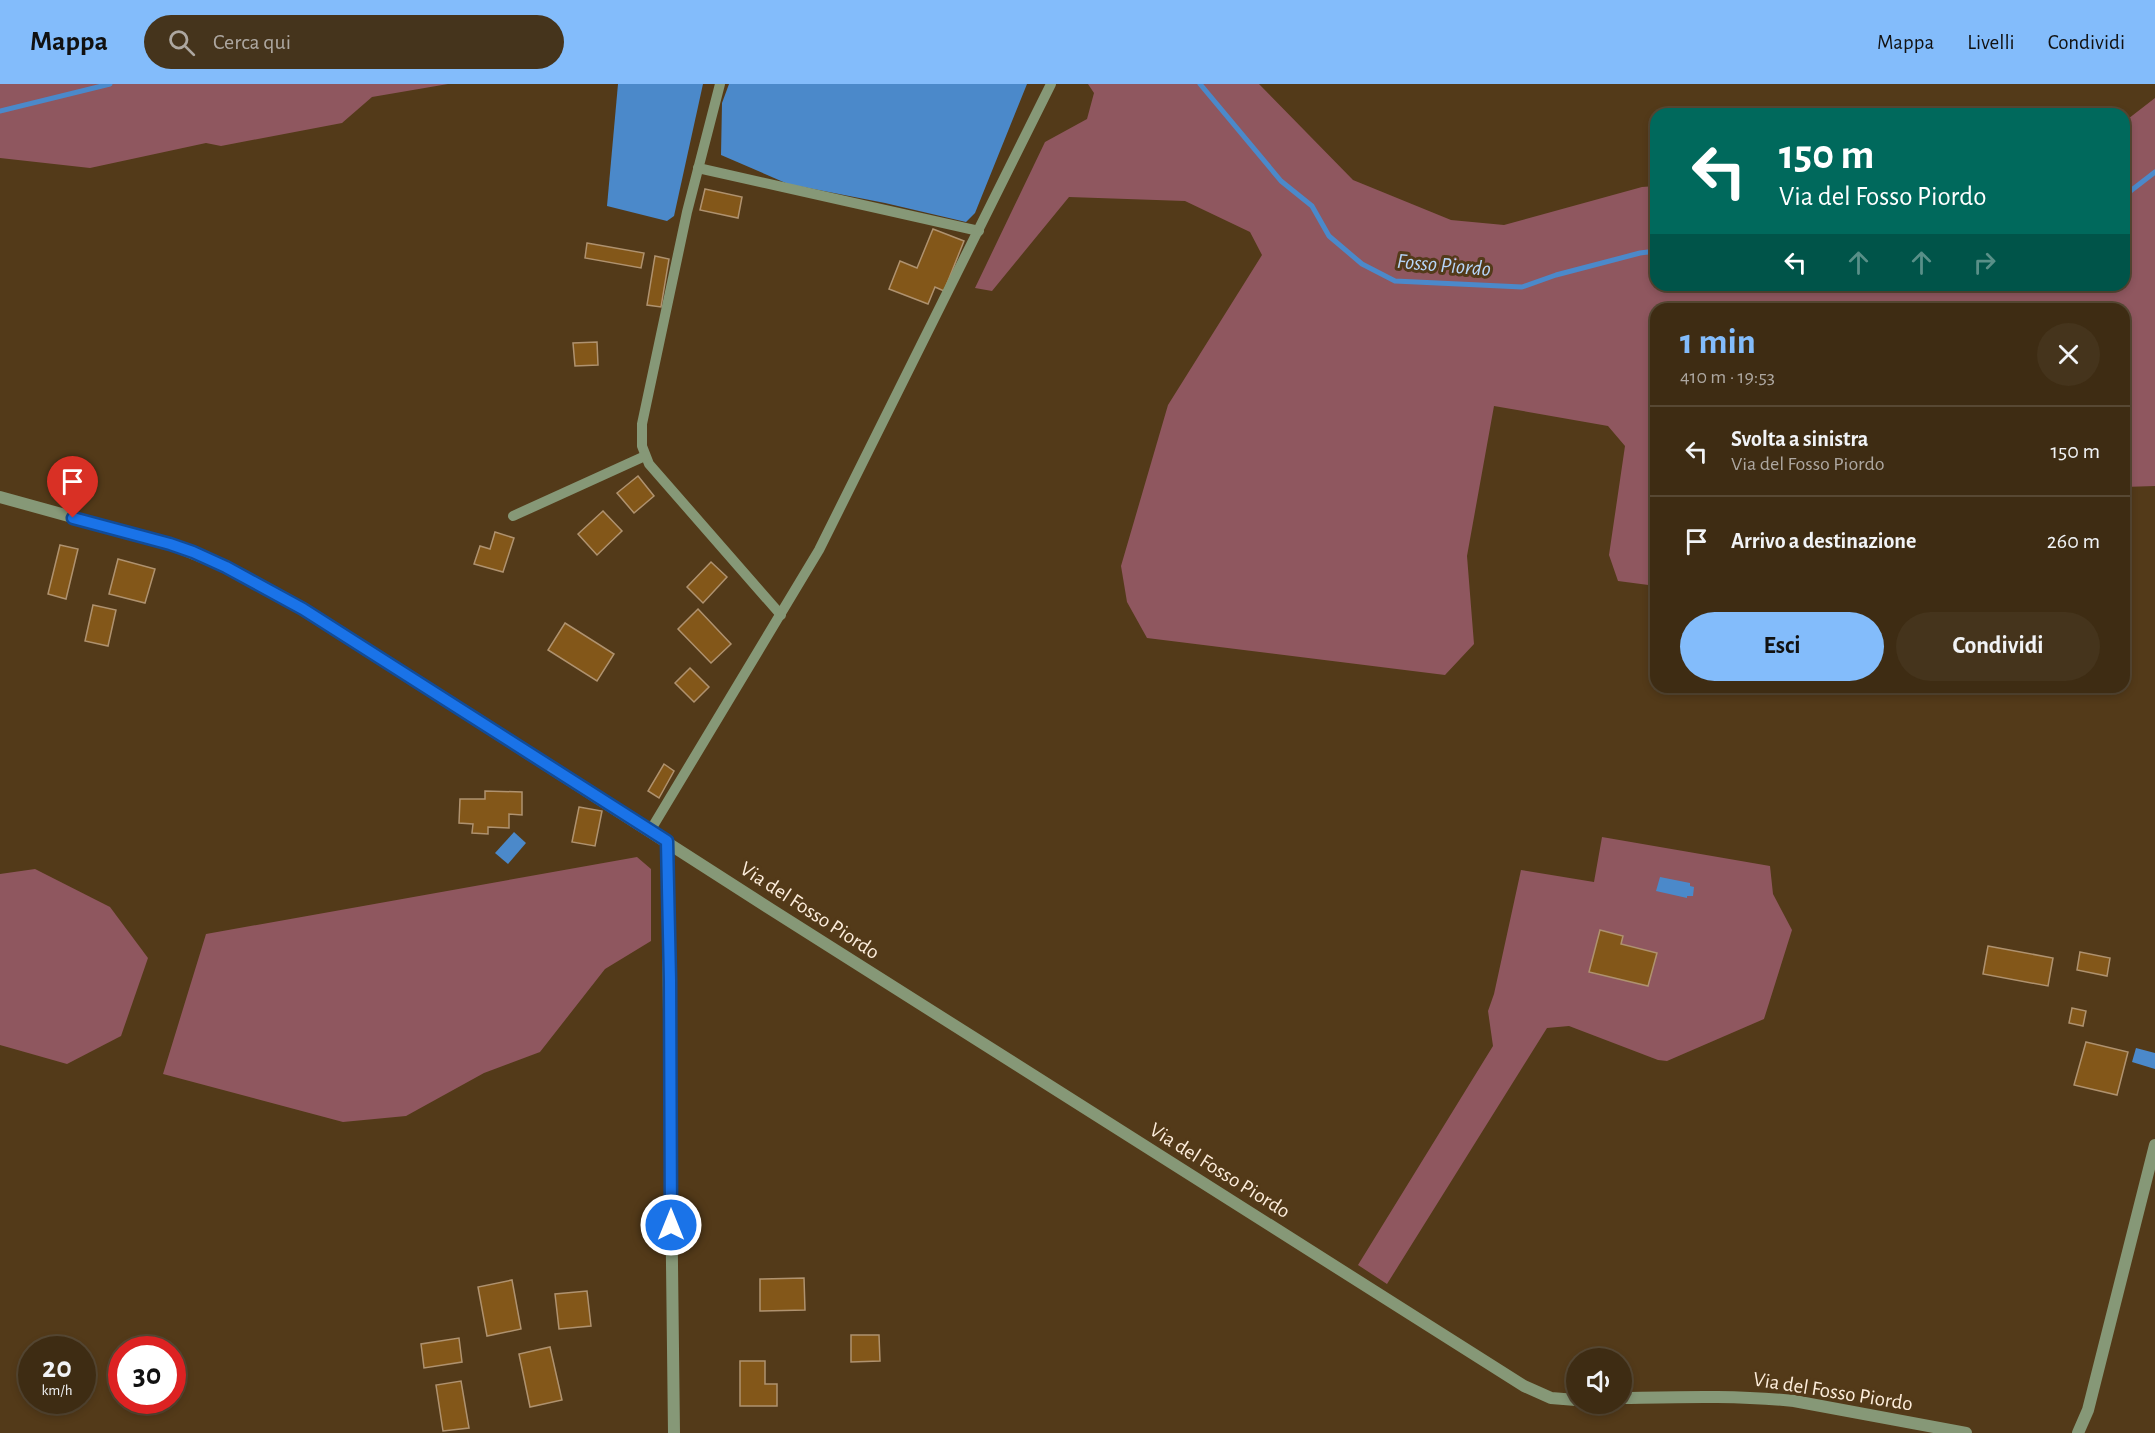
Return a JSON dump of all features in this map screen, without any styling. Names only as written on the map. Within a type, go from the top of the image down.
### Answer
[{"type":"street","name":"Via del Fosso Piordo","points":[[0,497],[170,544],[226,567],[303,609],[1524,1386],[1551,1398],[1566,1399]]},
{"type":"street","points":[[667,841],[674,1433]]},
{"type":"street","points":[[2078,1433],[2088,1410],[2155,1145]]},
{"type":"street","name":"Via del Fosso Piordo","points":[[1632,1398],[1728,1396],[1777,1399],[1966,1433]]},
{"type":"lane","points":[[720,84],[698,168],[641,436],[649,464],[781,615]]},
{"type":"lane","points":[[650,831],[819,550],[1051,84]]},
{"type":"lane","points":[[698,168],[978,231]]},
{"type":"lane","points":[[513,516],[645,456]]},
{"type":"shaded area","points":[[0,84],[448,84],[372,97],[342,123],[221,146],[206,143],[90,168],[0,158]]},
{"type":"shaded area","points":[[1088,84],[1259,84],[1353,180],[1451,220],[1504,225],[1650,186],[1650,291],[2130,291],[2130,117],[2155,98],[2155,486],[2130,487],[2130,303],[1650,303],[1650,585],[1618,581],[1609,555],[1625,446],[1608,426],[1494,406],[1467,556],[1474,644],[1445,675],[1147,638],[1127,602],[1121,566],[1168,405],[1262,255],[1250,232],[1185,201],[1069,197],[992,291],[975,288],[1045,142],[1087,119],[1094,93]]},
{"type":"shaded area","points":[[1602,837],[1770,866],[1773,894],[1792,930],[1764,1019],[1667,1061],[1658,1060],[1569,1026],[1547,1028],[1387,1284],[1358,1265],[1493,1046],[1488,1011],[1494,994],[1521,870],[1594,882]]},
{"type":"shaded area","points":[[637,857],[651,869],[651,941],[605,969],[540,1052],[484,1073],[406,1116],[343,1122],[163,1074],[206,934]]},
{"type":"shaded area","points":[[35,869],[110,907],[148,958],[121,1036],[67,1064],[0,1045],[0,874]]},
{"type":"water","points":[[618,84],[703,84],[674,216],[667,221],[607,206]]},
{"type":"water","points":[[729,84],[1027,84],[975,213],[966,222],[788,184],[721,155],[722,103]]},
{"type":"water","points":[[514,832],[526,843],[508,864],[495,853]]},
{"type":"water","points":[[1660,877],[1690,883],[1690,886],[1694,887],[1693,896],[1687,896],[1687,898],[1656,891]]},
{"type":"water","points":[[2136,1048],[2155,1053],[2155,1069],[2132,1062]]},
{"type":"building","points":[[705,189],[742,197],[738,218],[700,210]]},
{"type":"building","points":[[933,229],[964,241],[944,291],[935,287],[928,304],[889,289],[900,261],[917,268]]},
{"type":"building","points":[[587,243],[644,253],[641,268],[585,258]]},
{"type":"building","points":[[655,256],[669,259],[661,307],[647,305]]},
{"type":"building","points":[[597,342],[598,365],[575,366],[573,343]]},
{"type":"building","points":[[638,476],[654,496],[634,513],[617,493]]},
{"type":"building","points":[[603,511],[622,531],[597,555],[578,534]]},
{"type":"building","points":[[495,532],[514,538],[503,572],[474,564],[480,546],[490,549]]},
{"type":"building","points":[[60,545],[78,549],[66,599],[48,594]]},
{"type":"building","points":[[118,559],[155,569],[145,603],[109,594]]},
{"type":"building","points":[[711,562],[727,577],[703,603],[687,587]]},
{"type":"building","points":[[93,605],[116,610],[108,646],[85,641]]},
{"type":"building","points":[[698,609],[731,644],[711,663],[678,629]]},
{"type":"building","points":[[565,623],[614,654],[597,681],[548,650]]},
{"type":"building","points":[[690,668],[709,687],[694,702],[675,683]]},
{"type":"building","points":[[664,764],[674,771],[659,798],[648,791]]},
{"type":"building","points":[[485,791],[522,792],[522,815],[509,814],[509,828],[488,827],[488,834],[472,833],[473,824],[459,823],[460,799],[485,799]]},
{"type":"building","points":[[579,807],[602,811],[595,846],[572,842]]},
{"type":"building","points":[[1600,930],[1623,936],[1621,944],[1657,953],[1648,986],[1589,972]]},
{"type":"building","points":[[1988,946],[2053,958],[2048,986],[1983,974]]},
{"type":"building","points":[[2080,952],[2110,958],[2107,976],[2077,970]]},
{"type":"building","points":[[2072,1008],[2086,1011],[2083,1026],[2069,1023]]},
{"type":"building","points":[[2086,1042],[2128,1052],[2117,1095],[2074,1085]]},
{"type":"building","points":[[804,1278],[805,1310],[760,1311],[760,1279]]},
{"type":"building","points":[[512,1280],[521,1329],[487,1336],[478,1287]]},
{"type":"building","points":[[587,1291],[591,1326],[559,1329],[555,1294]]},
{"type":"building","points":[[851,1335],[879,1335],[880,1361],[851,1362]]},
{"type":"building","points":[[459,1338],[462,1362],[424,1368],[421,1344]]},
{"type":"building","points":[[550,1347],[562,1400],[530,1407],[519,1354]]},
{"type":"building","points":[[740,1361],[765,1361],[765,1384],[777,1384],[777,1406],[740,1406]]},
{"type":"building","points":[[461,1381],[469,1428],[443,1431],[436,1385]]},
{"type":"waterway","name":"Fosso Piordo","points":[[0,111],[110,84]]},
{"type":"waterway","name":"Fosso Piordo","points":[[1200,84],[1281,181],[1312,206],[1329,236],[1362,264],[1395,281],[1522,287],[1556,275],[1650,252]]},
{"type":"waterway","name":"Fosso Piordo","points":[[2130,191],[2155,172]]},
{"type":"route","points":[[73,518],[170,544],[226,567],[303,609],[667,841],[671,1225]]}]
